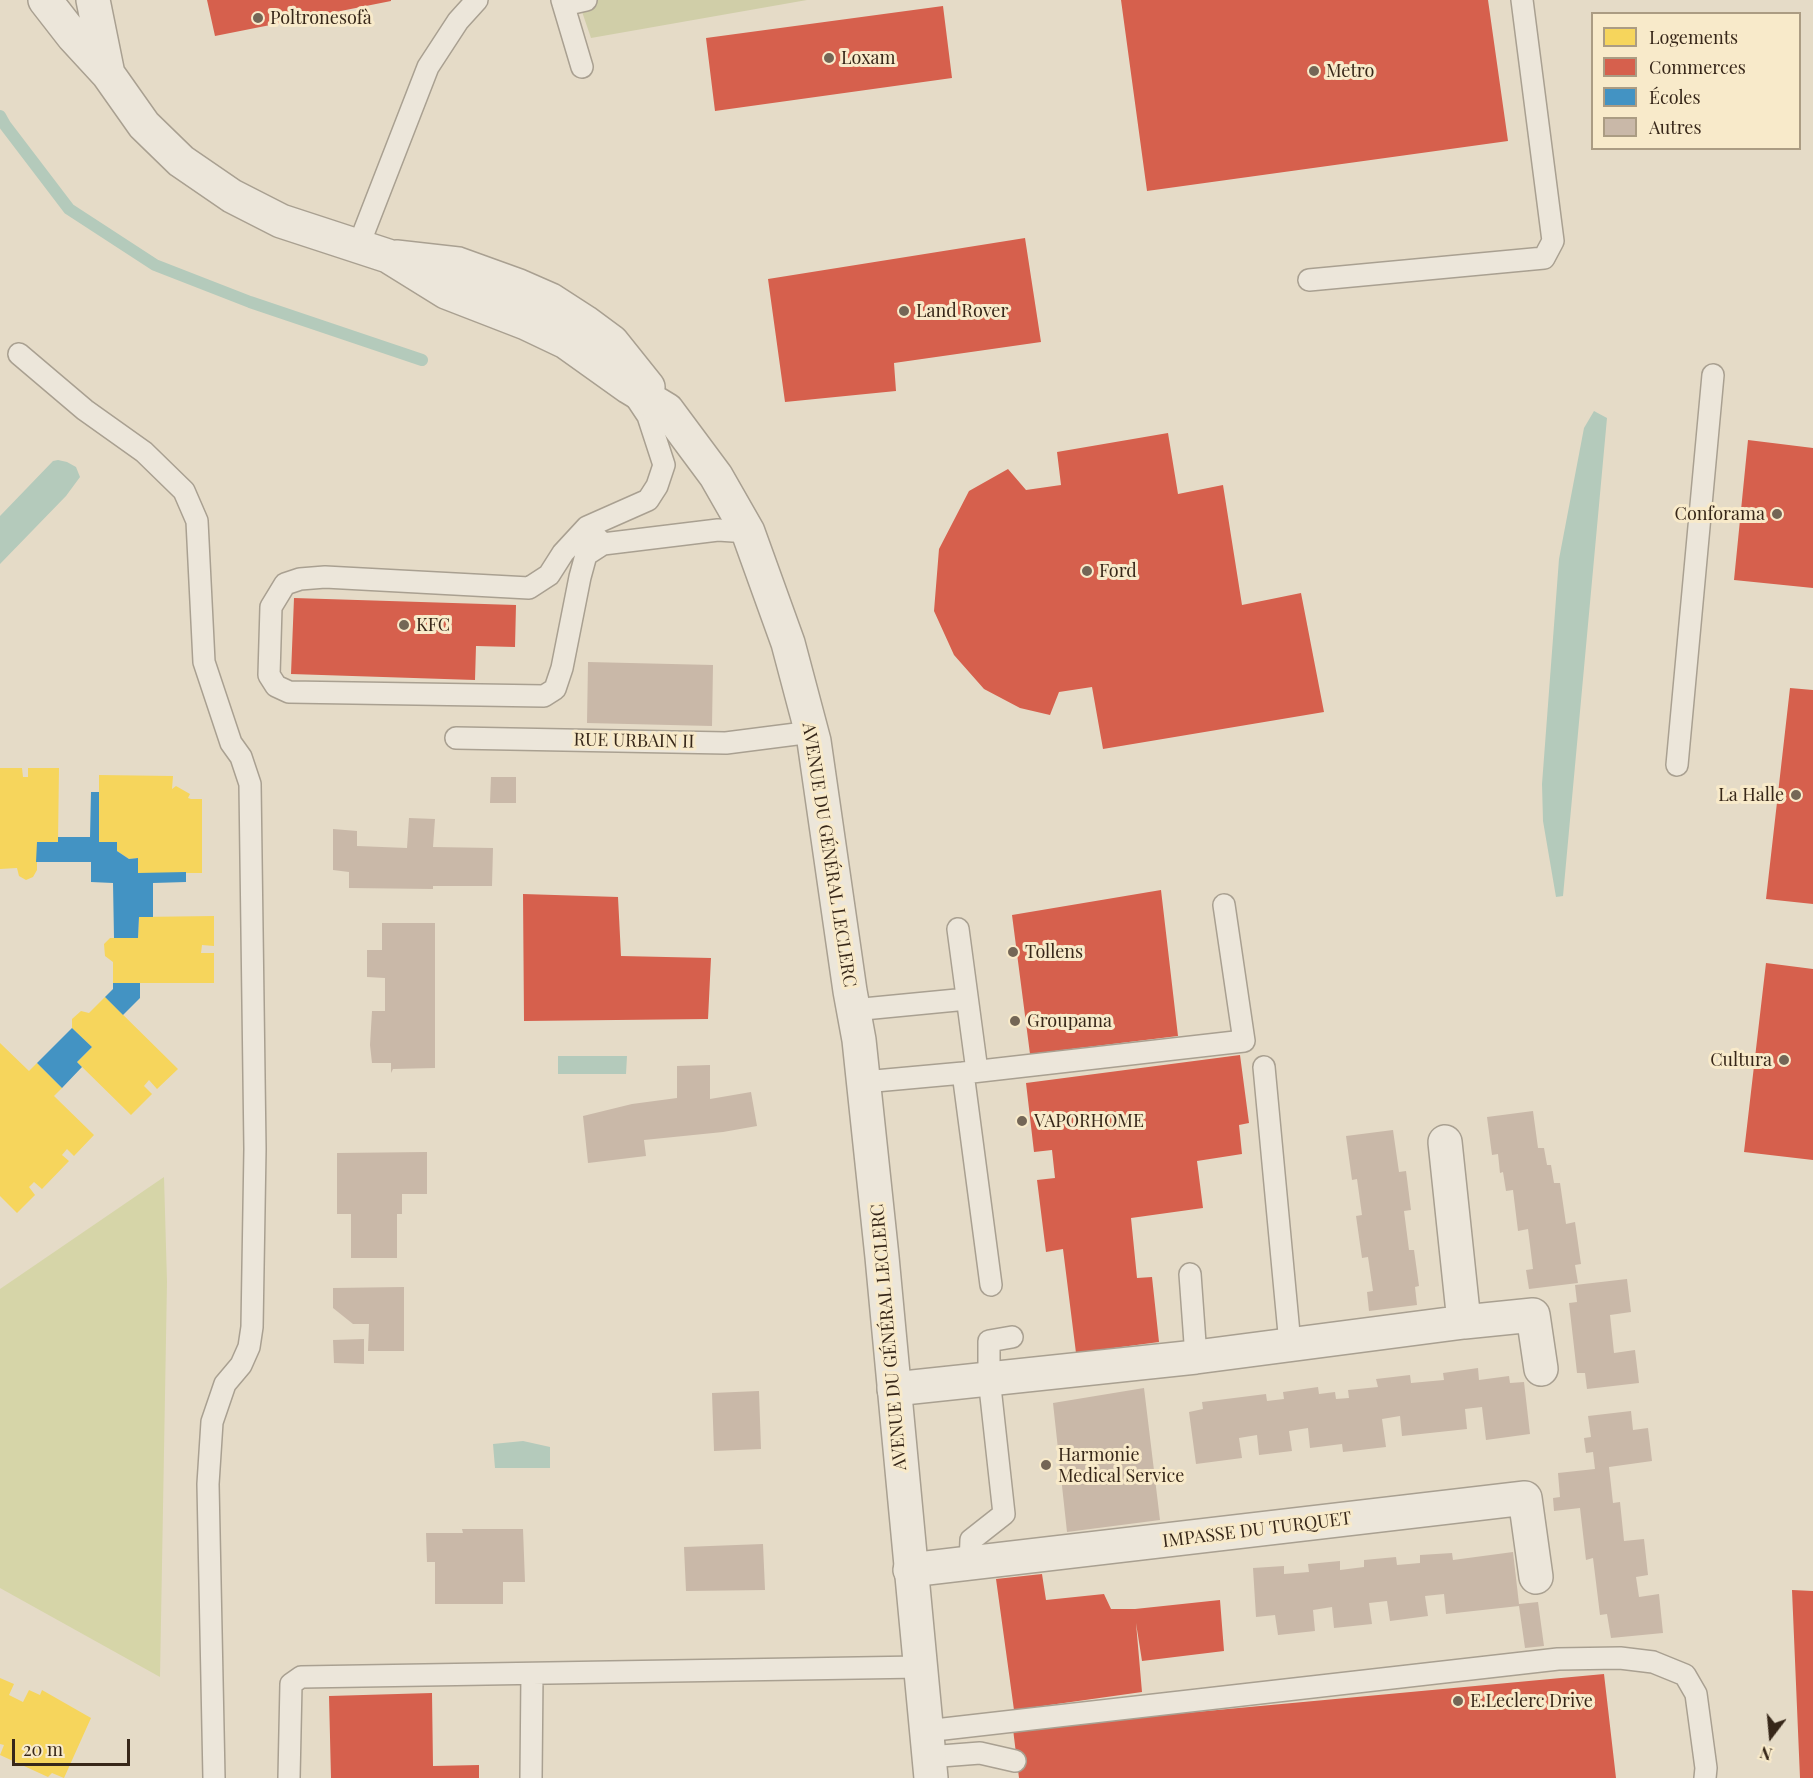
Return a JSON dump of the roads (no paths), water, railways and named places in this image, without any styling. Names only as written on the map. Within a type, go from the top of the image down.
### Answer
[{"type":"street","name":"AVENUE DU GÉNÉRAL LECLERC","points":[[45,0],[73,36],[108,74],[144,124],[181,161],[232,196],[281,221],[373,252],[446,292],[526,323],[566,342],[629,387],[667,410],[716,476],[748,532],[788,643],[812,732],[864,1082],[928,1755]]},
{"type":"street","name":"AVENUE DU GÉNÉRAL LECLERC","points":[[93,0],[108,74]]},
{"type":"street","points":[[373,252],[458,264],[550,300],[612,342],[667,410]]},
{"type":"street","points":[[1445,1142],[1464,1322]]},
{"type":"street","points":[[894,1389],[989,1377],[1196,1357],[1533,1315],[1541,1369]]},
{"type":"street","name":"IMPASSE DU TURQUET","points":[[910,1570],[1525,1498],[1536,1577]]},
{"type":"lane","points":[[373,252],[428,67],[458,21],[477,0]]},
{"type":"lane","points":[[582,67],[563,2],[586,0]]},
{"type":"lane","points":[[1309,280],[1544,258],[1553,241],[1522,0]]},
{"type":"lane","points":[[19,354],[85,410],[144,452],[184,491],[197,521],[204,662],[231,743],[241,758],[250,784],[255,1149],[252,1327],[249,1347],[241,1365],[225,1384],[212,1422],[208,1484],[214,1778]]},
{"type":"lane","points":[[1677,765],[1713,375]]},
{"type":"lane","points":[[629,387],[652,424],[664,465],[657,486],[648,500],[587,527],[563,554],[549,575],[529,588],[325,577],[300,579],[285,584],[271,607],[269,675],[276,687],[289,692],[544,696],[555,689],[562,668],[586,555],[603,544],[718,530],[748,532]]},
{"type":"lane","points":[[587,527],[603,544]]},
{"type":"lane","name":"RUE URBAIN II","points":[[456,738],[726,743],[812,732]]},
{"type":"lane","points":[[864,1082],[1244,1041],[1224,905]]},
{"type":"lane","points":[[958,929],[968,999],[970,1072],[991,1285]]},
{"type":"lane","points":[[853,1010],[968,999]]},
{"type":"lane","points":[[1264,1067],[1290,1344]]},
{"type":"lane","points":[[1190,1274],[1196,1357]]},
{"type":"lane","points":[[970,1564],[971,1540],[1004,1514],[989,1377],[989,1341],[1012,1337]]},
{"type":"lane","points":[[928,1755],[1558,1659],[1620,1658],[1653,1662],[1685,1675],[1696,1694],[1706,1768],[1704,1778]]},
{"type":"lane","points":[[289,1778],[291,1684],[301,1677],[920,1667]]},
{"type":"lane","points":[[531,1778],[532,1674]]},
{"type":"lane","points":[[928,1755],[980,1753],[1016,1761]]},
{"type":"waterway","points":[[0,116],[69,209],[155,265],[250,302],[422,360]]},
{"type":"place","name":"Poltronesofà","points":[[258,18]]},
{"type":"place","name":"Loxam","points":[[829,58]]},
{"type":"place","name":"Metro","points":[[1314,71]]},
{"type":"place","name":"Land Rover","points":[[904,311]]},
{"type":"place","name":"Conforama","points":[[1777,514]]},
{"type":"place","name":"Ford","points":[[1087,571]]},
{"type":"place","name":"KFC","points":[[404,625]]},
{"type":"place","name":"La Halle","points":[[1796,795]]},
{"type":"place","name":"Tollens","points":[[1013,952]]},
{"type":"place","name":"Groupama","points":[[1015,1021]]},
{"type":"place","name":"Cultura","points":[[1784,1060]]},
{"type":"place","name":"VAPORHOME","points":[[1022,1121]]},
{"type":"place","name":"Harmonie Medical Service","points":[[1046,1465]]},
{"type":"place","name":"E.Leclerc Drive","points":[[1458,1701]]}]
